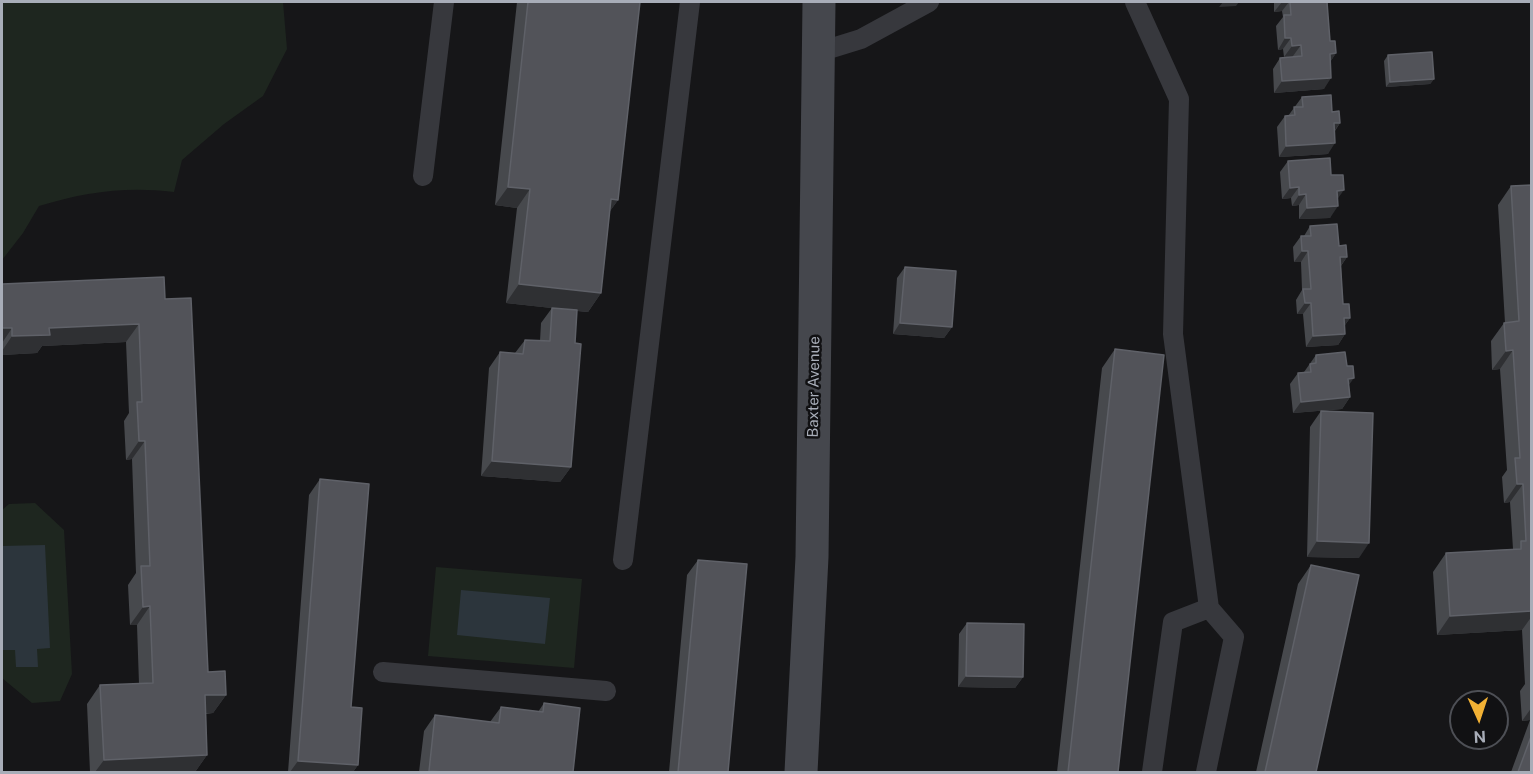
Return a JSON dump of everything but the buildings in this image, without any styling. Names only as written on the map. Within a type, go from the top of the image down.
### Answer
[{"type":"street","name":"Baxter Avenue","points":[[801,772],[812,557],[819,2]]},
{"type":"lane","points":[[423,176],[444,2]]},
{"type":"lane","points":[[623,560],[690,2]]},
{"type":"lane","points":[[819,52],[861,39],[929,2]]},
{"type":"lane","points":[[1135,2],[1179,99],[1173,334],[1209,608],[1234,637],[1206,772]]},
{"type":"lane","points":[[1152,772],[1173,622],[1209,608]]},
{"type":"lane","points":[[383,672],[606,691]]},
{"type":"shaded area","points":[[2,2],[283,2],[287,49],[263,96],[224,124],[182,160],[174,192],[122,190],[72,197],[39,206],[23,233],[2,260]]},
{"type":"shaded area","points":[[35,503],[64,530],[72,674],[60,701],[32,703],[2,678],[2,510],[9,504]]},
{"type":"shaded area","points":[[45,545],[50,648],[37,649],[38,667],[16,667],[15,650],[2,650],[2,546]]},
{"type":"shaded area","points":[[436,567],[582,579],[574,668],[428,656]]},
{"type":"shaded area","points":[[461,590],[550,598],[545,644],[457,635]]}]
